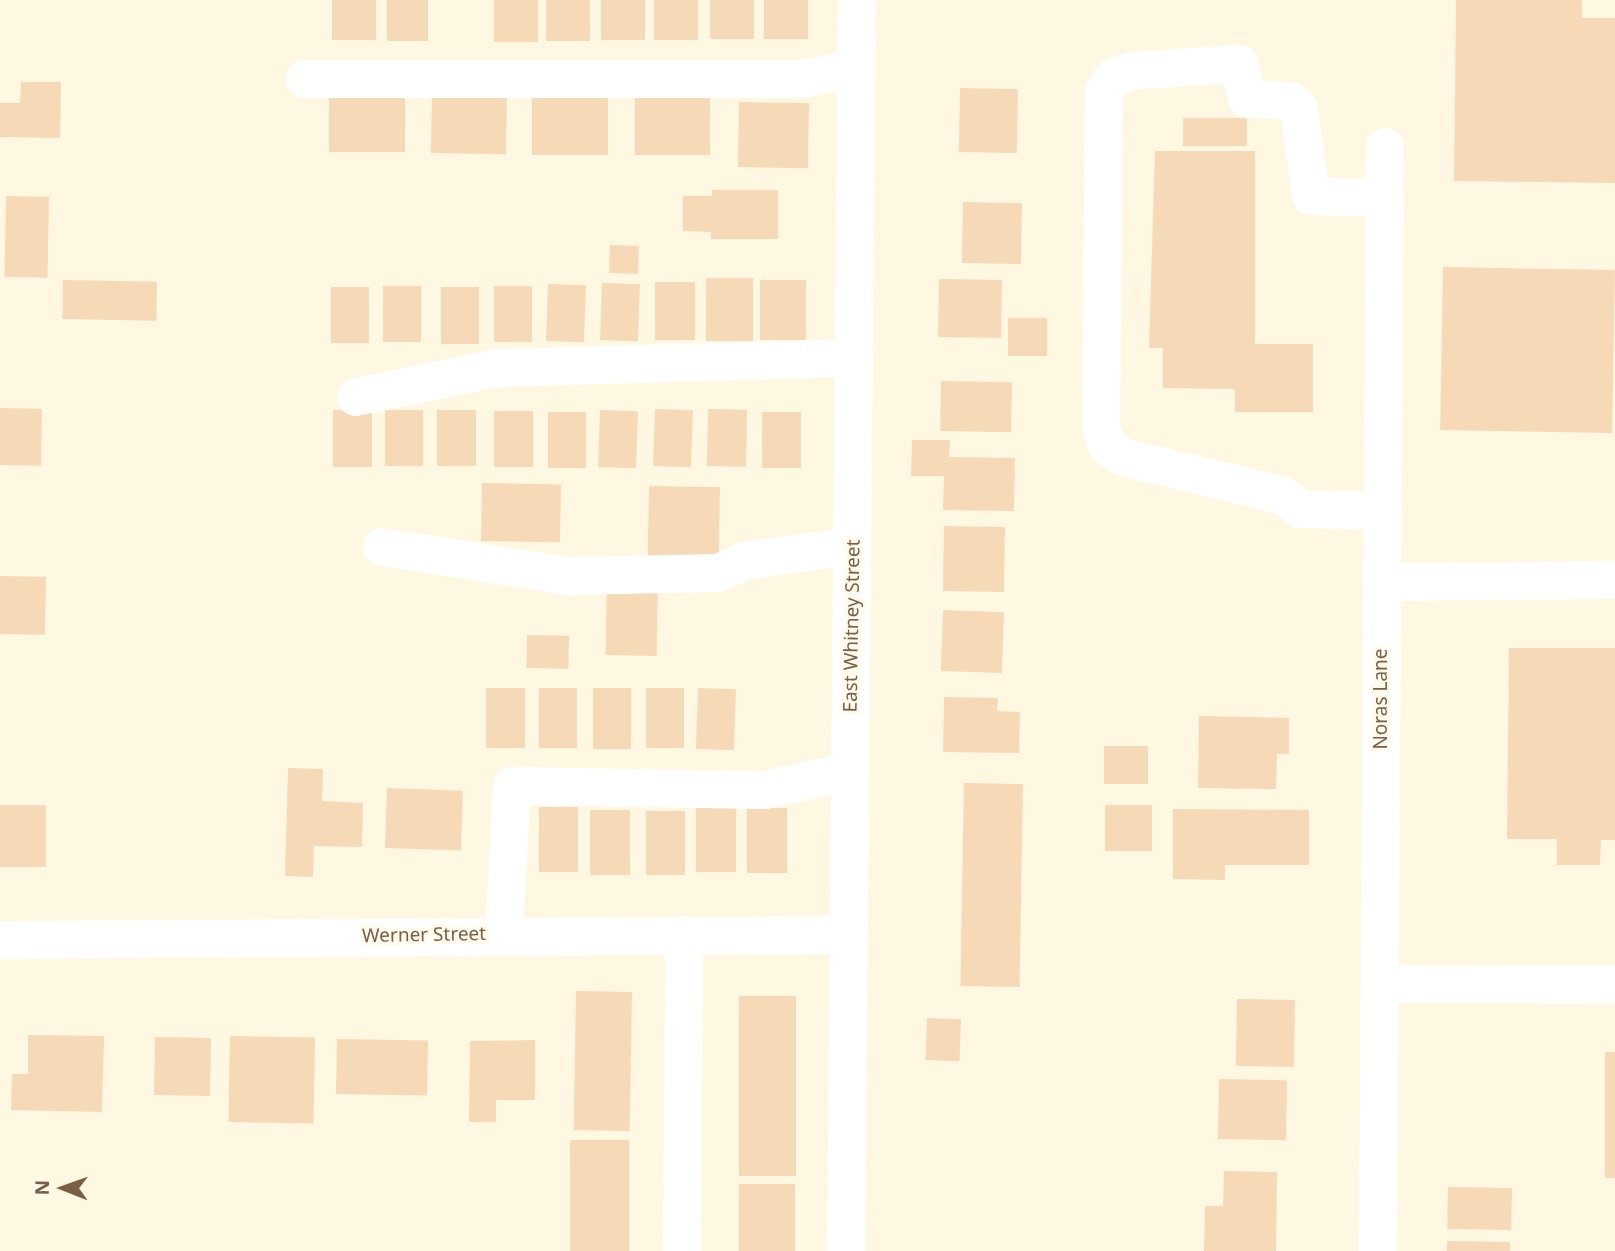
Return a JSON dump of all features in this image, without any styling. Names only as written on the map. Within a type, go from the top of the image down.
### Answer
[{"type":"street","name":"East Whitney Street","points":[[846,1251],[857,0]]},
{"type":"street","points":[[1382,511],[1301,509],[1284,496],[1123,457],[1107,446],[1101,427],[1104,91],[1114,76],[1131,71],[1239,64],[1247,99],[1291,101],[1299,109],[1311,197],[1385,198]]},
{"type":"street","points":[[305,79],[800,79],[856,69]]},
{"type":"street","name":"Noras Lane","points":[[1378,1251],[1385,147]]},
{"type":"street","points":[[356,397],[497,368],[854,358]]},
{"type":"street","points":[[382,547],[567,576],[719,573],[745,561],[852,546]]},
{"type":"street","points":[[1382,582],[1615,580]]},
{"type":"street","points":[[504,934],[512,786],[765,790],[850,771]]},
{"type":"street","name":"Werner Street","points":[[0,940],[504,934],[848,936]]},
{"type":"street","points":[[682,1251],[684,935]]},
{"type":"street","points":[[1380,984],[1615,985]]},
{"type":"building","points":[[332,0],[376,0],[376,40],[332,40]]},
{"type":"building","points":[[387,0],[428,0],[428,41],[387,41]]},
{"type":"building","points":[[494,0],[538,0],[538,42],[494,42]]},
{"type":"building","points":[[546,0],[590,0],[590,41],[546,41]]},
{"type":"building","points":[[601,0],[645,0],[645,40],[601,40]]},
{"type":"building","points":[[654,0],[698,0],[698,40],[654,40]]},
{"type":"building","points":[[710,0],[754,0],[754,39],[710,39]]},
{"type":"building","points":[[764,0],[808,0],[808,39],[764,39]]},
{"type":"building","points":[[1456,0],[1582,0],[1582,18],[1615,18],[1615,183],[1454,181]]},
{"type":"building","points":[[21,82],[61,82],[60,138],[0,137],[0,103],[20,103]]},
{"type":"building","points":[[960,88],[1018,89],[1017,153],[959,152]]},
{"type":"building","points":[[329,90],[405,90],[405,152],[329,152]]},
{"type":"building","points":[[432,90],[507,91],[506,154],[431,153]]},
{"type":"building","points":[[532,92],[608,92],[608,155],[532,155]]},
{"type":"building","points":[[635,93],[710,93],[710,155],[635,155]]},
{"type":"building","points":[[739,102],[809,103],[808,168],[738,167]]},
{"type":"building","points":[[1183,118],[1247,118],[1247,146],[1183,146]]},
{"type":"building","points":[[1155,151],[1255,151],[1255,344],[1313,344],[1313,412],[1235,412],[1235,389],[1163,388],[1163,348],[1149,348]]},
{"type":"building","points":[[712,190],[778,190],[778,239],[711,239],[711,232],[683,231],[683,196],[712,196]]},
{"type":"building","points":[[6,196],[49,197],[48,278],[5,277]]},
{"type":"building","points":[[963,202],[1022,203],[1021,264],[962,263]]},
{"type":"building","points":[[610,245],[639,246],[638,274],[609,273]]},
{"type":"building","points":[[1443,267],[1615,270],[1612,433],[1440,430]]},
{"type":"building","points":[[706,278],[753,278],[753,341],[706,341]]},
{"type":"building","points":[[939,279],[1002,280],[1001,338],[938,337]]},
{"type":"building","points":[[63,280],[157,282],[156,321],[62,319]]},
{"type":"building","points":[[760,280],[806,280],[806,340],[760,340]]},
{"type":"building","points":[[655,282],[695,282],[695,340],[655,340]]},
{"type":"building","points":[[602,283],[640,284],[638,341],[600,340]]},
{"type":"building","points":[[548,284],[586,285],[584,342],[546,341]]},
{"type":"building","points":[[383,286],[421,286],[421,342],[383,342]]},
{"type":"building","points":[[494,286],[532,286],[532,342],[494,342]]},
{"type":"building","points":[[331,287],[369,287],[369,343],[331,343]]},
{"type":"building","points":[[441,287],[479,287],[479,344],[441,344]]},
{"type":"building","points":[[1008,318],[1047,318],[1047,356],[1008,356]]},
{"type":"building","points":[[941,381],[1012,382],[1011,432],[940,431]]},
{"type":"building","points":[[0,408],[42,409],[41,466],[0,465]]},
{"type":"building","points":[[655,409],[693,410],[691,467],[653,466]]},
{"type":"building","points":[[708,409],[747,410],[746,467],[707,466]]},
{"type":"building","points":[[333,410],[372,410],[372,467],[333,467]]},
{"type":"building","points":[[385,410],[423,410],[423,466],[385,466]]},
{"type":"building","points":[[437,410],[476,410],[476,466],[437,466]]},
{"type":"building","points":[[600,410],[638,411],[636,468],[598,467]]},
{"type":"building","points":[[494,411],[533,411],[533,467],[494,467]]},
{"type":"building","points":[[548,412],[586,412],[586,468],[548,468]]},
{"type":"building","points":[[762,412],[801,412],[801,468],[762,468]]},
{"type":"building","points":[[912,440],[950,440],[949,457],[1015,458],[1014,511],[943,510],[944,476],[911,476]]},
{"type":"building","points":[[482,483],[561,484],[560,542],[481,541]]},
{"type":"building","points":[[649,486],[720,487],[719,566],[648,565]]},
{"type":"building","points":[[944,526],[1005,527],[1004,592],[943,591]]},
{"type":"building","points":[[0,576],[46,577],[45,635],[0,634]]},
{"type":"building","points":[[607,577],[658,578],[657,656],[606,655]]},
{"type":"building","points":[[943,610],[1004,612],[1002,673],[941,671]]},
{"type":"building","points":[[527,635],[569,636],[568,669],[526,668]]},
{"type":"building","points":[[1509,648],[1615,648],[1615,840],[1601,840],[1600,865],[1557,865],[1557,839],[1507,839]]},
{"type":"building","points":[[486,688],[525,688],[525,748],[486,748]]},
{"type":"building","points":[[539,688],[577,688],[577,748],[539,748]]},
{"type":"building","points":[[593,688],[631,688],[631,749],[593,749]]},
{"type":"building","points":[[646,688],[684,688],[684,748],[646,748]]},
{"type":"building","points":[[698,688],[736,689],[734,750],[696,749]]},
{"type":"building","points":[[944,697],[998,698],[997,711],[1020,712],[1019,753],[943,752]]},
{"type":"building","points":[[1199,716],[1289,718],[1289,754],[1277,754],[1276,789],[1198,788]]},
{"type":"building","points":[[1104,746],[1148,746],[1148,784],[1104,784]]},
{"type":"building","points":[[288,768],[323,769],[322,801],[363,803],[362,847],[314,846],[313,877],[285,876]]},
{"type":"building","points":[[964,783],[1023,784],[1019,987],[960,986]]},
{"type":"building","points":[[387,788],[463,791],[461,851],[385,848]]},
{"type":"building","points":[[0,805],[46,805],[46,867],[0,867]]},
{"type":"building","points":[[1105,805],[1152,805],[1152,851],[1105,851]]},
{"type":"building","points":[[539,807],[578,807],[578,872],[539,872]]},
{"type":"building","points":[[696,808],[736,808],[736,872],[696,872]]},
{"type":"building","points":[[747,808],[787,808],[787,873],[747,873]]},
{"type":"building","points":[[1173,809],[1309,810],[1309,865],[1225,865],[1225,880],[1173,879]]},
{"type":"building","points":[[590,810],[630,810],[630,875],[590,875]]},
{"type":"building","points":[[646,811],[685,811],[685,875],[646,875]]},
{"type":"building","points":[[576,991],[632,992],[630,1131],[574,1130]]},
{"type":"building","points":[[739,996],[796,996],[796,1176],[739,1176]]},
{"type":"building","points":[[1237,999],[1295,1000],[1294,1067],[1236,1066]]},
{"type":"building","points":[[927,1018],[961,1019],[960,1061],[926,1060]]},
{"type":"building","points":[[28,1035],[104,1036],[102,1112],[11,1110],[12,1074],[28,1074]]},
{"type":"building","points":[[230,1036],[315,1037],[313,1123],[228,1122]]},
{"type":"building","points":[[155,1037],[211,1038],[210,1096],[154,1095]]},
{"type":"building","points":[[337,1039],[428,1041],[427,1096],[336,1094]]},
{"type":"building","points":[[535,1040],[535,1100],[496,1100],[496,1122],[469,1122],[470,1041]]},
{"type":"building","points":[[1605,1052],[1615,1052],[1615,1178],[1605,1178]]},
{"type":"building","points":[[1219,1079],[1287,1080],[1286,1140],[1218,1139]]},
{"type":"building","points":[[570,1140],[629,1140],[629,1251],[570,1251]]},
{"type":"building","points":[[1224,1171],[1277,1172],[1276,1251],[1204,1251],[1205,1206],[1223,1206]]},
{"type":"building","points":[[739,1184],[795,1184],[795,1251],[739,1251]]},
{"type":"building","points":[[1448,1187],[1512,1188],[1511,1230],[1447,1229]]},
{"type":"building","points":[[1447,1241],[1510,1242],[1510,1251],[1447,1251]]}]
